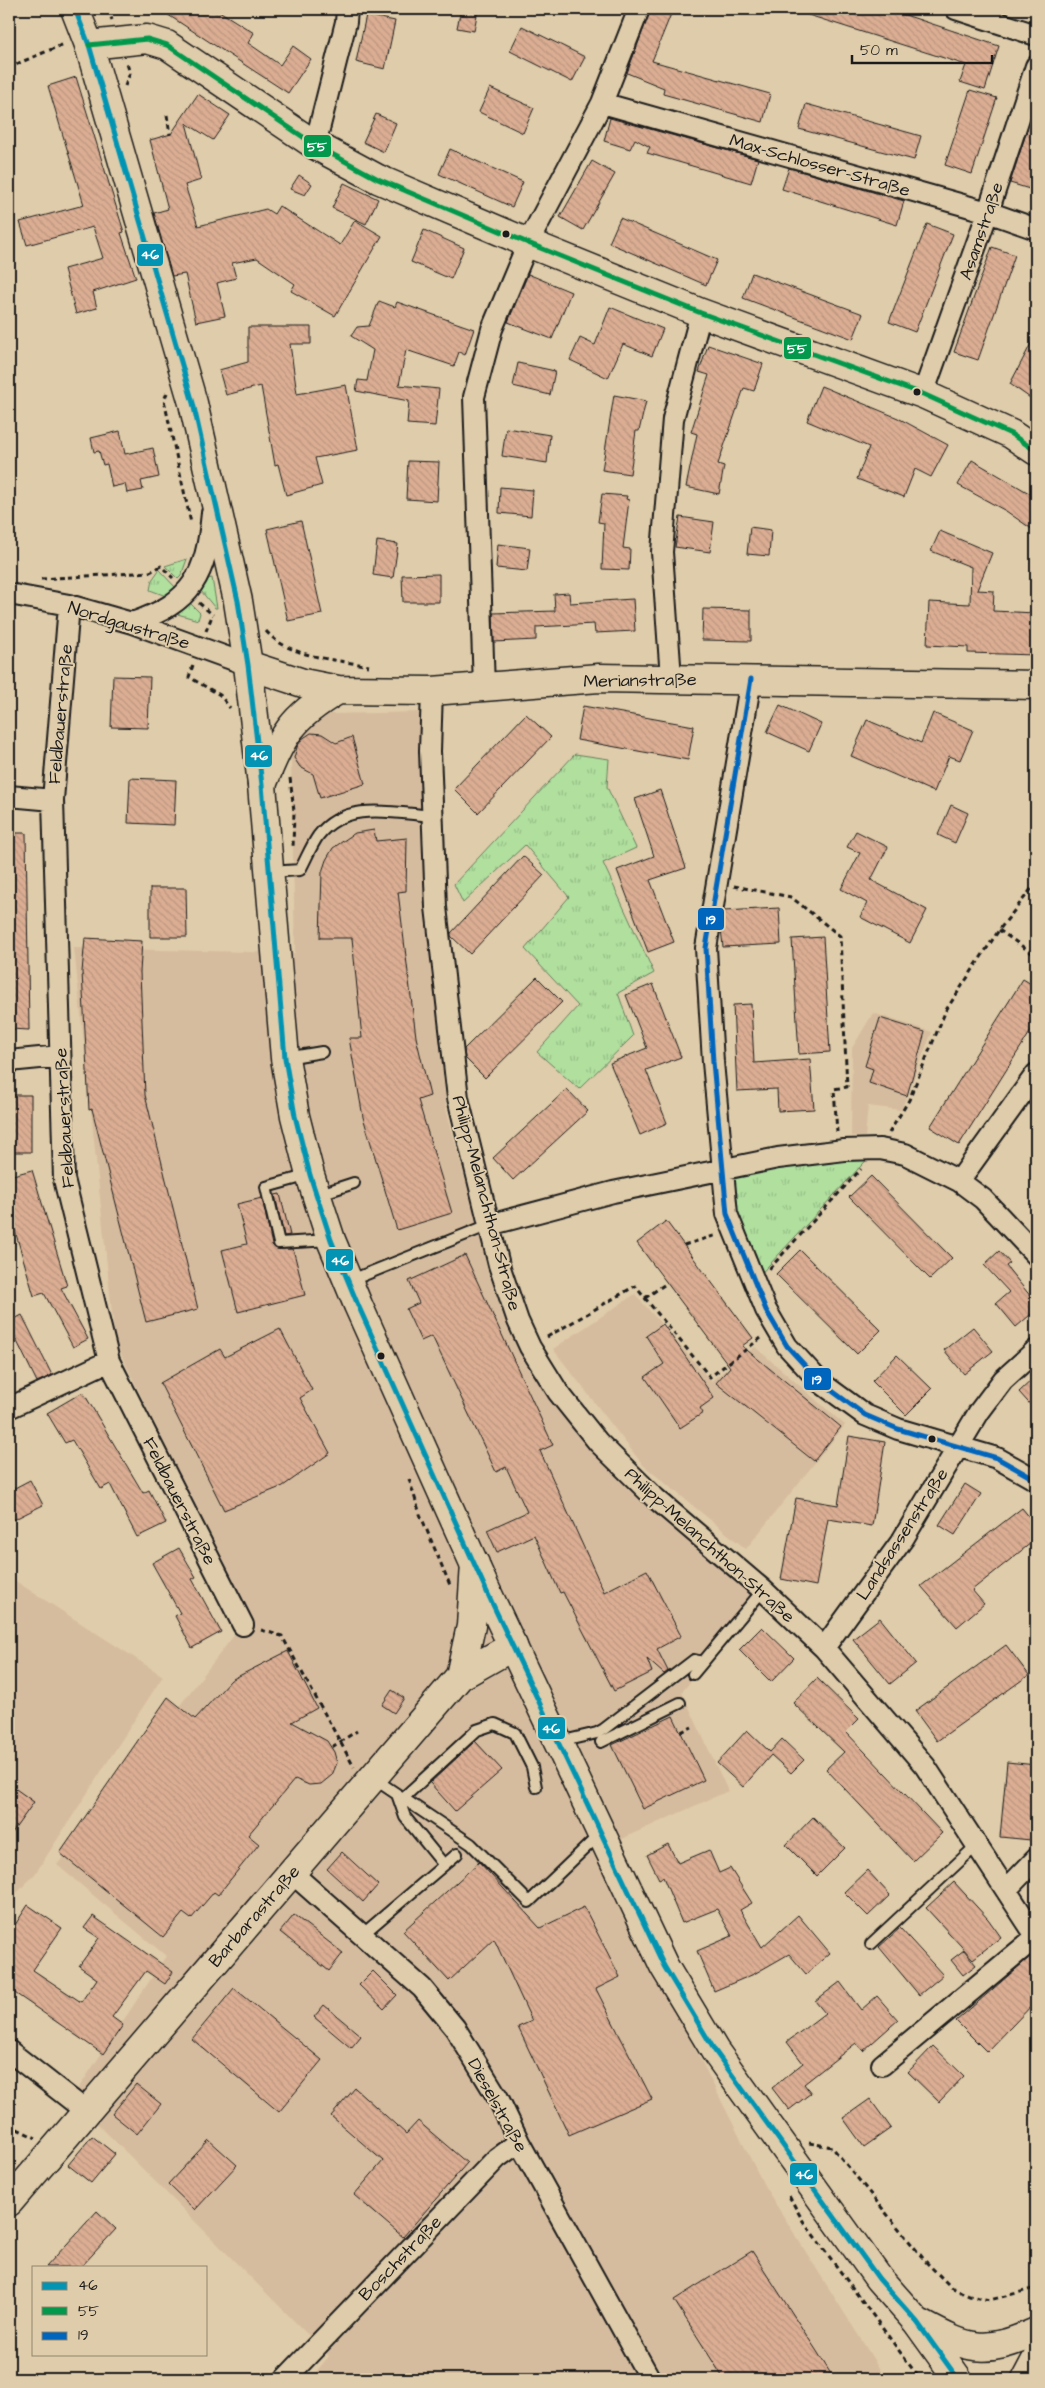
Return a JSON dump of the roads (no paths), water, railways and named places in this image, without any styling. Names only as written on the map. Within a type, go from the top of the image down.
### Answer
[{"type":"street","points":[[75,9],[89,45],[193,404],[238,601],[248,665],[262,785],[281,871],[285,1058],[295,1116],[313,1185],[331,1240],[475,1564],[664,1966],[715,2051],[879,2279],[908,2329],[944,2379]]},
{"type":"street","points":[[315,145],[346,22],[347,9]]},
{"type":"street","points":[[484,687],[474,397],[492,328],[528,244],[602,103],[639,9]]},
{"type":"street","points":[[956,9],[1036,35]]},
{"type":"street","points":[[89,45],[147,39],[167,45],[315,145],[378,179],[528,244],[701,313],[923,394],[1011,434],[1036,451]]},
{"type":"street","name":"Asamstraße","points":[[923,394],[988,212],[1036,66]]},
{"type":"street","name":"Max-Schlosser-Straße","points":[[602,103],[988,212],[1036,229]]},
{"type":"street","points":[[671,678],[662,552],[673,419],[701,313]]},
{"type":"street","points":[[132,623],[153,616],[173,605],[189,592],[200,571],[210,539],[214,491]]},
{"type":"street","name":"Nordgaustraße","points":[[13,594],[69,605],[132,623],[248,665]]},
{"type":"street","name":"Feldbauerstraße","points":[[69,605],[53,800],[64,1179],[109,1361],[244,1625]]},
{"type":"street","name":"Merianstraße","points":[[248,665],[303,683],[338,690],[432,692],[599,678],[1036,685]]},
{"type":"street","points":[[751,679],[706,948],[722,1170],[727,1214],[755,1284],[776,1327],[787,1346],[820,1382],[865,1415],[898,1429],[997,1458],[1036,1480]]},
{"type":"street","points":[[262,785],[276,750],[290,727],[308,709],[338,690]]},
{"type":"street","name":"Philipp-Melanchthon-Straße","points":[[432,692],[430,751],[436,907],[458,1098],[499,1265],[518,1321],[530,1347],[558,1392],[598,1442],[655,1498],[763,1590],[824,1648],[925,1766],[1036,1936],[882,2065]]},
{"type":"street","points":[[9,796],[53,800]]},
{"type":"street","points":[[9,1061],[60,1056]]},
{"type":"street","points":[[960,1181],[1036,1074]]},
{"type":"street","points":[[489,1225],[613,1192],[778,1158],[838,1150],[880,1149],[905,1154],[960,1181],[983,1199],[1036,1255]]},
{"type":"street","name":"Landsassenstraße","points":[[824,1648],[903,1539],[978,1412],[1003,1380],[1036,1350]]},
{"type":"street","points":[[9,1408],[109,1361]]},
{"type":"street","points":[[460,1676],[472,1626],[475,1564]]},
{"type":"street","name":"Barbarastraße","points":[[9,2202],[292,1872],[364,1773],[460,1676],[513,1646]]},
{"type":"street","points":[[1006,1890],[1036,1859]]},
{"type":"street","name":"Dieselstraße","points":[[292,1872],[422,1988],[455,2028],[498,2098],[519,2142],[650,2379]]},
{"type":"street","points":[[9,2051],[87,2112]]},
{"type":"street","name":"Boschstraße","points":[[285,2379],[496,2158],[519,2142]]},
{"type":"street","points":[[879,2279],[917,2322],[958,2379]]},
{"type":"street","points":[[917,2322],[960,2344],[983,2348],[1008,2344],[1036,2332]]},
{"type":"street","points":[[1026,2379],[1036,2360]]},
{"type":"lane","points":[[281,871],[300,870],[319,835],[340,817],[362,810],[433,816]]},
{"type":"lane","points":[[285,1058],[322,1052]]},
{"type":"lane","points":[[331,1240],[278,1242],[266,1187],[354,1183]]},
{"type":"lane","points":[[348,1281],[489,1225]]},
{"type":"lane","points":[[693,1674],[763,1590]]},
{"type":"lane","points":[[558,1742],[597,1733],[694,1660],[703,1662]]},
{"type":"lane","points":[[601,1742],[680,1703]]},
{"type":"lane","points":[[400,1796],[477,1730],[495,1724],[515,1733],[532,1767],[536,1787]]},
{"type":"lane","points":[[364,1773],[471,1844],[529,1902],[601,1832]]},
{"type":"lane","points":[[400,1796],[405,1817],[444,1865]]},
{"type":"lane","points":[[871,1944],[977,1846]]},
{"type":"lane","points":[[362,1935],[457,1854]]}]
